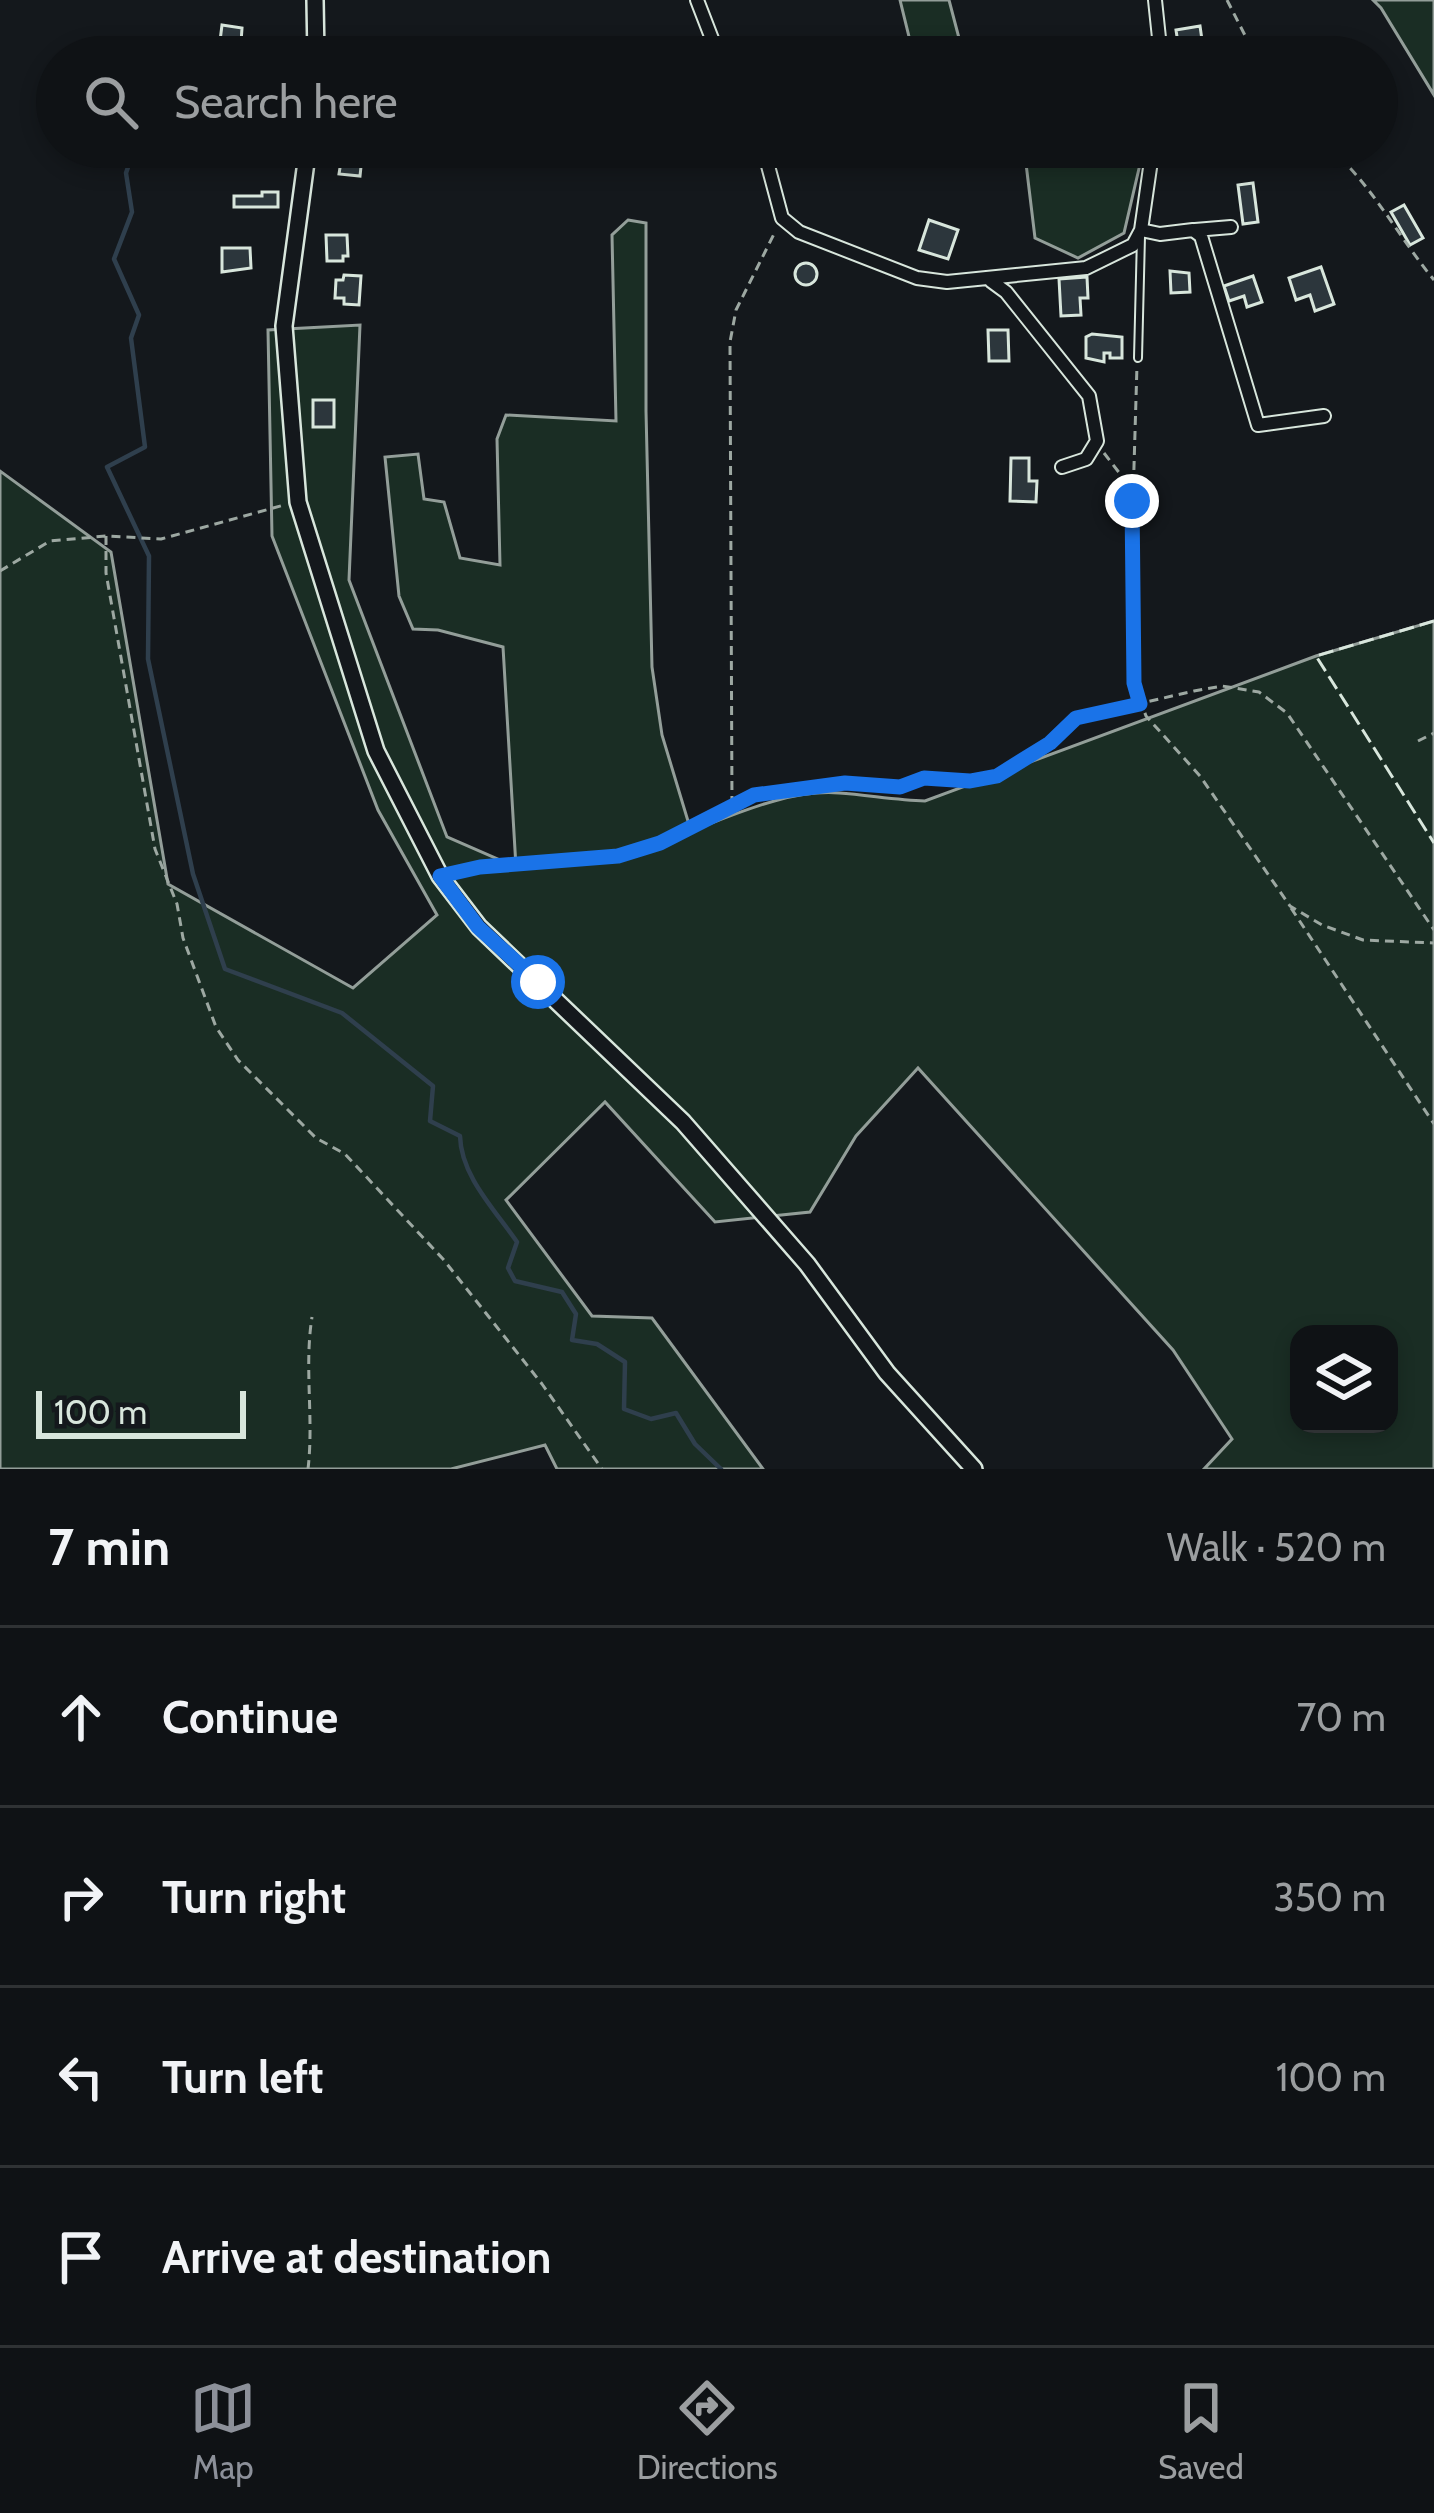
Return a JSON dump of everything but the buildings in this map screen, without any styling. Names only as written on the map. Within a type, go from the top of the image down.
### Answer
[{"type":"street","points":[[315,0],[316,36]]},
{"type":"street","points":[[697,0],[711,36]]},
{"type":"street","points":[[1155,0],[1159,36]]},
{"type":"street","points":[[305,168],[284,326],[298,502],[376,752],[440,876],[478,927],[683,1122],[807,1264],[887,1373],[974,1469]]},
{"type":"street","points":[[769,168],[782,218],[800,232],[917,278],[991,281],[1085,268],[1133,245],[1141,230],[1150,168]]},
{"type":"street","points":[[1141,230],[1160,234],[1231,227]]},
{"type":"street","points":[[1193,230],[1206,245],[1258,425],[1324,416]]},
{"type":"street","points":[[991,281],[1006,292],[1089,396],[1097,441],[1086,459],[1062,467]]},
{"type":"lane","points":[[1138,358],[1141,230]]},
{"type":"path","points":[[1227,0],[1245,36]]},
{"type":"path","points":[[1350,168],[1371,190],[1434,280]]},
{"type":"path","points":[[732,806],[730,342],[736,310],[782,218]]},
{"type":"path","points":[[1138,358],[1132,501],[1134,683],[1140,704],[1200,776],[1434,1124]]},
{"type":"path","points":[[1097,441],[1124,479],[1132,501]]},
{"type":"path","points":[[0,572],[50,541],[106,536],[161,539],[298,502]]},
{"type":"path","points":[[106,536],[109,592],[155,849],[216,1027],[238,1060],[316,1138],[345,1154],[443,1259],[602,1469]]},
{"type":"path","points":[[440,876],[480,867],[618,856],[660,843],[754,795],[845,783],[900,787],[924,778],[970,781],[997,776],[1050,743],[1076,718],[1222,686],[1259,692],[1287,713],[1434,929]]},
{"type":"path","points":[[1418,741],[1434,733]]},
{"type":"path","points":[[1290,906],[1322,925],[1363,940],[1434,943]]},
{"type":"path","points":[[308,1469],[306,1355],[312,1317]]},
{"type":"green space","points":[[900,0],[949,0],[958,36],[909,36]]},
{"type":"green space","points":[[1373,0],[1434,0],[1434,95],[1381,8]]},
{"type":"green space","points":[[1027,168],[1139,168],[1124,233],[1078,258],[1035,238]]},
{"type":"green space","points":[[628,220],[646,223],[652,667],[662,735],[691,831],[802,795],[839,793],[925,801],[1316,656],[1434,621],[1434,1469],[1204,1469],[1232,1439],[1173,1350],[918,1068],[856,1136],[810,1212],[715,1222],[605,1102],[506,1200],[592,1316],[652,1318],[763,1469],[557,1469],[545,1445],[451,1469],[0,1469],[0,471],[111,552],[168,884],[353,988],[437,915],[378,810],[272,536],[268,330],[360,325],[349,580],[447,837],[516,867],[503,647],[438,630],[413,629],[399,596],[385,457],[418,454],[424,499],[444,502],[460,558],[500,565],[497,439],[506,415],[616,421],[612,235]]},
{"type":"waterway","points":[[128,168],[132,212],[114,259],[139,315],[131,338],[145,447],[107,467],[149,556],[148,659],[193,874],[225,969],[342,1013],[433,1086],[430,1121],[460,1136],[473,1179],[517,1242],[508,1268],[515,1281],[562,1292],[576,1314],[572,1340],[597,1344],[625,1362],[624,1409],[651,1419],[676,1413],[695,1444],[721,1469]]},
{"type":"fence","points":[[1434,621],[1316,656],[1434,843]]},
{"type":"route","points":[[538,982],[478,927],[440,876],[480,867],[618,856],[660,843],[754,795],[845,783],[900,787],[924,778],[970,781],[997,776],[1050,743],[1076,718],[1140,704],[1134,683],[1132,501]]}]
